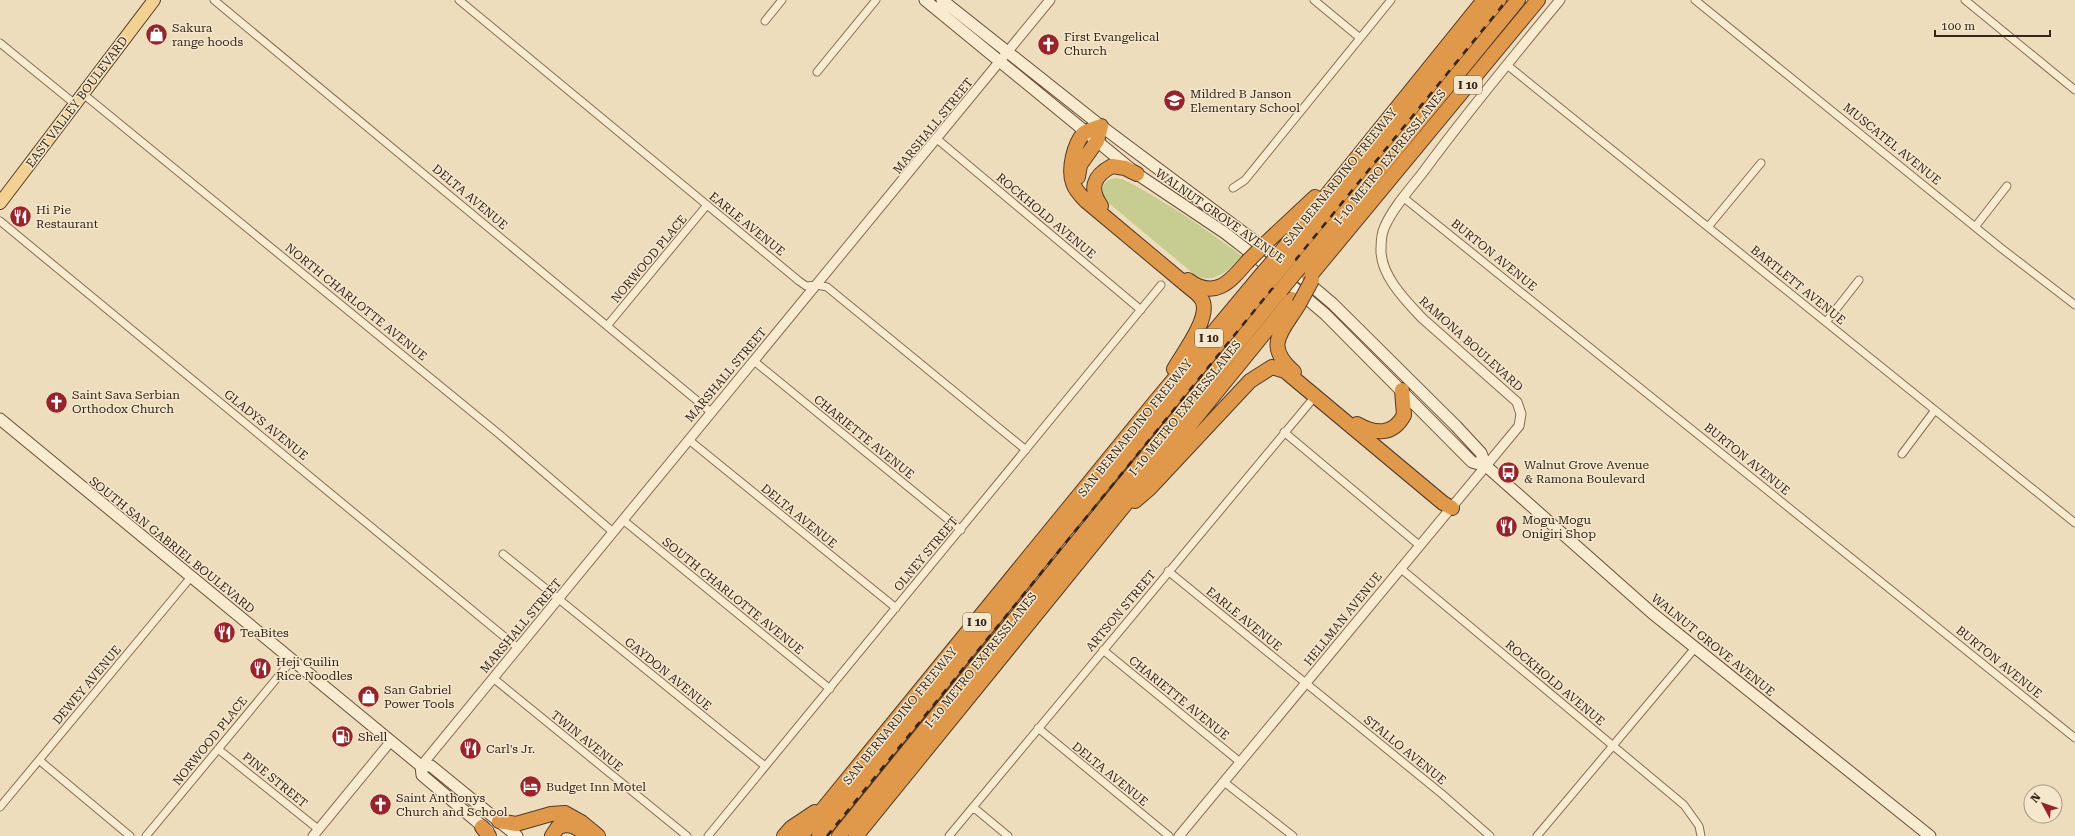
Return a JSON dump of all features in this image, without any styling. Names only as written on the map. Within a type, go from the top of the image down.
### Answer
[{"type":"highway","name":"SAN BERNARDINO FREEWAY","points":[[1300,268],[1348,167],[1484,0]]},
{"type":"highway","name":"I-10 METRO EXPRESSLANES","points":[[1300,268],[1499,0]]},
{"type":"highway","name":"I-10 METRO EXPRESSLANES","points":[[819,836],[1059,538],[1300,268],[1518,0]]},
{"type":"highway","name":"SAN BERNARDINO FREEWAY","points":[[856,836],[1108,523],[1281,290],[1300,268],[1399,171],[1538,0]]},
{"type":"highway","points":[[1101,126],[1096,141],[1080,165],[1078,177],[1083,188],[1190,282],[1201,288],[1211,289],[1224,285],[1267,242],[1348,167]]},
{"type":"highway","points":[[1101,126],[1085,132],[1078,143],[1072,165],[1073,185],[1079,194],[1190,288],[1202,300],[1203,315],[1200,325],[1155,402]]},
{"type":"highway","points":[[1102,206],[1094,193],[1094,184],[1101,174],[1112,166],[1125,168],[1137,174]]},
{"type":"highway","points":[[1300,268],[1281,290],[1277,350],[1280,357],[1286,365],[1446,500],[1452,508]]},
{"type":"highway","name":"SAN BERNARDINO FREEWAY","points":[[801,836],[1155,402],[1281,290]]},
{"type":"highway","name":"I-10 METRO EXPRESSLANES","points":[[839,836],[1281,290]]},
{"type":"highway","points":[[1108,523],[1149,489],[1250,381],[1272,367],[1285,371],[1443,503],[1452,508]]},
{"type":"highway","points":[[1357,424],[1369,431],[1378,433],[1386,432],[1394,428],[1404,415],[1405,409],[1402,390]]},
{"type":"highway","points":[[784,836],[791,828],[827,804]]},
{"type":"highway","points":[[499,821],[516,824],[551,814],[565,813],[581,822],[598,836]]},
{"type":"highway","points":[[552,836],[558,827],[566,825],[573,826],[590,836]]},
{"type":"main road","name":"EAST VALLEY BOULEVARD","points":[[0,203],[154,0]]},
{"type":"main road","name":"WALNUT GROVE AVENUE","points":[[925,0],[1101,126],[1287,265],[1333,304],[1456,426],[1481,453],[1486,466]]},
{"type":"main road","name":"WALNUT GROVE AVENUE","points":[[942,0],[1005,56],[1085,132],[1137,174],[1225,233],[1279,275],[1325,314],[1472,462],[1486,466],[1652,613],[1930,836]]},
{"type":"main road","name":"SOUTH SAN GABRIEL BOULEVARD","points":[[0,419],[421,766],[431,766],[518,836]]},
{"type":"main road","name":"SOUTH SAN GABRIEL BOULEVARD","points":[[421,766],[422,775],[488,833]]},
{"type":"street","name":"DELTA AVENUE","points":[[214,0],[712,413]]},
{"type":"street","name":"EARLE AVENUE","points":[[460,0],[806,286],[817,284],[827,287],[1026,450]]},
{"type":"street","points":[[765,21],[782,0]]},
{"type":"street","points":[[817,72],[876,0]]},
{"type":"street","name":"MARSHALL STREET","points":[[421,766],[1050,0]]},
{"type":"street","points":[[1314,0],[1360,38]]},
{"type":"street","points":[[1233,188],[1245,180],[1391,0]]},
{"type":"street","name":"RAMONA BOULEVARD","points":[[1522,414],[1517,402],[1422,318],[1401,294],[1383,265],[1381,251],[1385,226],[1404,198],[1444,143],[1560,0]]},
{"type":"street","name":"MUSCATEL AVENUE","points":[[1695,0],[1975,227],[2075,305]]},
{"type":"street","points":[[1965,0],[2075,90]]},
{"type":"street","points":[[0,43],[75,104]]},
{"type":"street","name":"BARTLETT AVENUE","points":[[1507,65],[2075,523]]},
{"type":"street","name":"NORTH CHARLOTTE AVENUE","points":[[82,93],[481,420],[613,532]]},
{"type":"street","name":"ROCKHOLD AVENUE","points":[[937,139],[1141,310]]},
{"type":"street","points":[[1708,227],[1762,163]]},
{"type":"street","points":[[1975,227],[2007,186]]},
{"type":"street","name":"BURTON AVENUE","points":[[1404,198],[2075,738]]},
{"type":"street","name":"NORWOOD PLACE","points":[[607,326],[707,205]]},
{"type":"street","name":"GLADYS AVENUE","points":[[0,221],[518,648]]},
{"type":"street","points":[[1826,322],[1859,280]]},
{"type":"street","name":"OLNEY STREET","points":[[708,836],[1161,285]]},
{"type":"street","name":"CHARIETTE AVENUE","points":[[754,361],[961,530]]},
{"type":"street","name":"ARTSON STREET","points":[[949,836],[1312,400]]},
{"type":"street","points":[[1902,454],[1935,410]]},
{"type":"street","name":"HELLMAN AVENUE","points":[[1179,836],[1419,545],[1516,431],[1522,414]]},
{"type":"street","points":[[1284,432],[1419,545]]},
{"type":"street","name":"DELTA AVENUE","points":[[688,440],[896,608]]},
{"type":"street","name":"SOUTH CHARLOTTE AVENUE","points":[[623,520],[830,689]]},
{"type":"street","name":"GAYDON AVENUE","points":[[503,554],[765,766]]},
{"type":"street","name":"ROCKHOLD AVENUE","points":[[1400,568],[1684,805],[1699,826],[1702,836]]},
{"type":"street","name":"EARLE AVENUE","points":[[1168,572],[1306,683]]},
{"type":"street","name":"DEWEY AVENUE","points":[[0,807],[191,577]]},
{"type":"street","points":[[1537,836],[1695,648]]},
{"type":"street","name":"CHARIETTE AVENUE","points":[[1103,650],[1240,762]]},
{"type":"street","name":"NORWOOD PLACE","points":[[146,836],[292,660]]},
{"type":"street","name":"TWIN AVENUE","points":[[493,678],[687,836]]},
{"type":"street","name":"STALLO AVENUE","points":[[1306,683],[1490,836]]},
{"type":"street","name":"DELTA AVENUE","points":[[1038,728],[1169,836]]},
{"type":"street","points":[[315,833],[391,741]]},
{"type":"street","name":"PINE STREET","points":[[218,749],[315,833]]},
{"type":"street","points":[[40,760],[130,836]]},
{"type":"street","points":[[1224,782],[1292,836]]},
{"type":"street","points":[[973,807],[1008,836]]},
{"type":"green space","points":[[1115,178],[1129,182],[1169,205],[1242,256],[1226,271],[1215,277],[1202,278],[1195,275],[1105,200],[1103,196],[1103,186],[1107,181]]},
{"type":"railway","points":[[827,836],[1507,0]]},
{"type":"place","name":"Sakura range hoods","points":[[157,35]]},
{"type":"place","name":"First Evangelical Church","points":[[1049,44]]},
{"type":"place","name":"Mildred B Janson Elementary School","points":[[1175,101]]},
{"type":"place","name":"Hi Pie Restaurant","points":[[21,217]]},
{"type":"place","name":"Saint Sava Serbian Orthodox Church","points":[[56,402]]},
{"type":"place","name":"Walnut Grove Avenue & Ramona Boulevard","points":[[1508,472]]},
{"type":"place","name":"Mogu Mogu Onigiri Shop","points":[[1506,527]]},
{"type":"place","name":"TeaBites","points":[[225,633]]},
{"type":"place","name":"Heji Guilin Rice Noodles","points":[[261,669]]},
{"type":"place","name":"San Gabriel Power Tools","points":[[369,697]]},
{"type":"place","name":"Shell","points":[[342,737]]},
{"type":"place","name":"Carl's Jr.","points":[[470,749]]},
{"type":"place","name":"Budget Inn Motel","points":[[530,787]]},
{"type":"place","name":"Saint Anthonys Church and School","points":[[380,805]]}]
